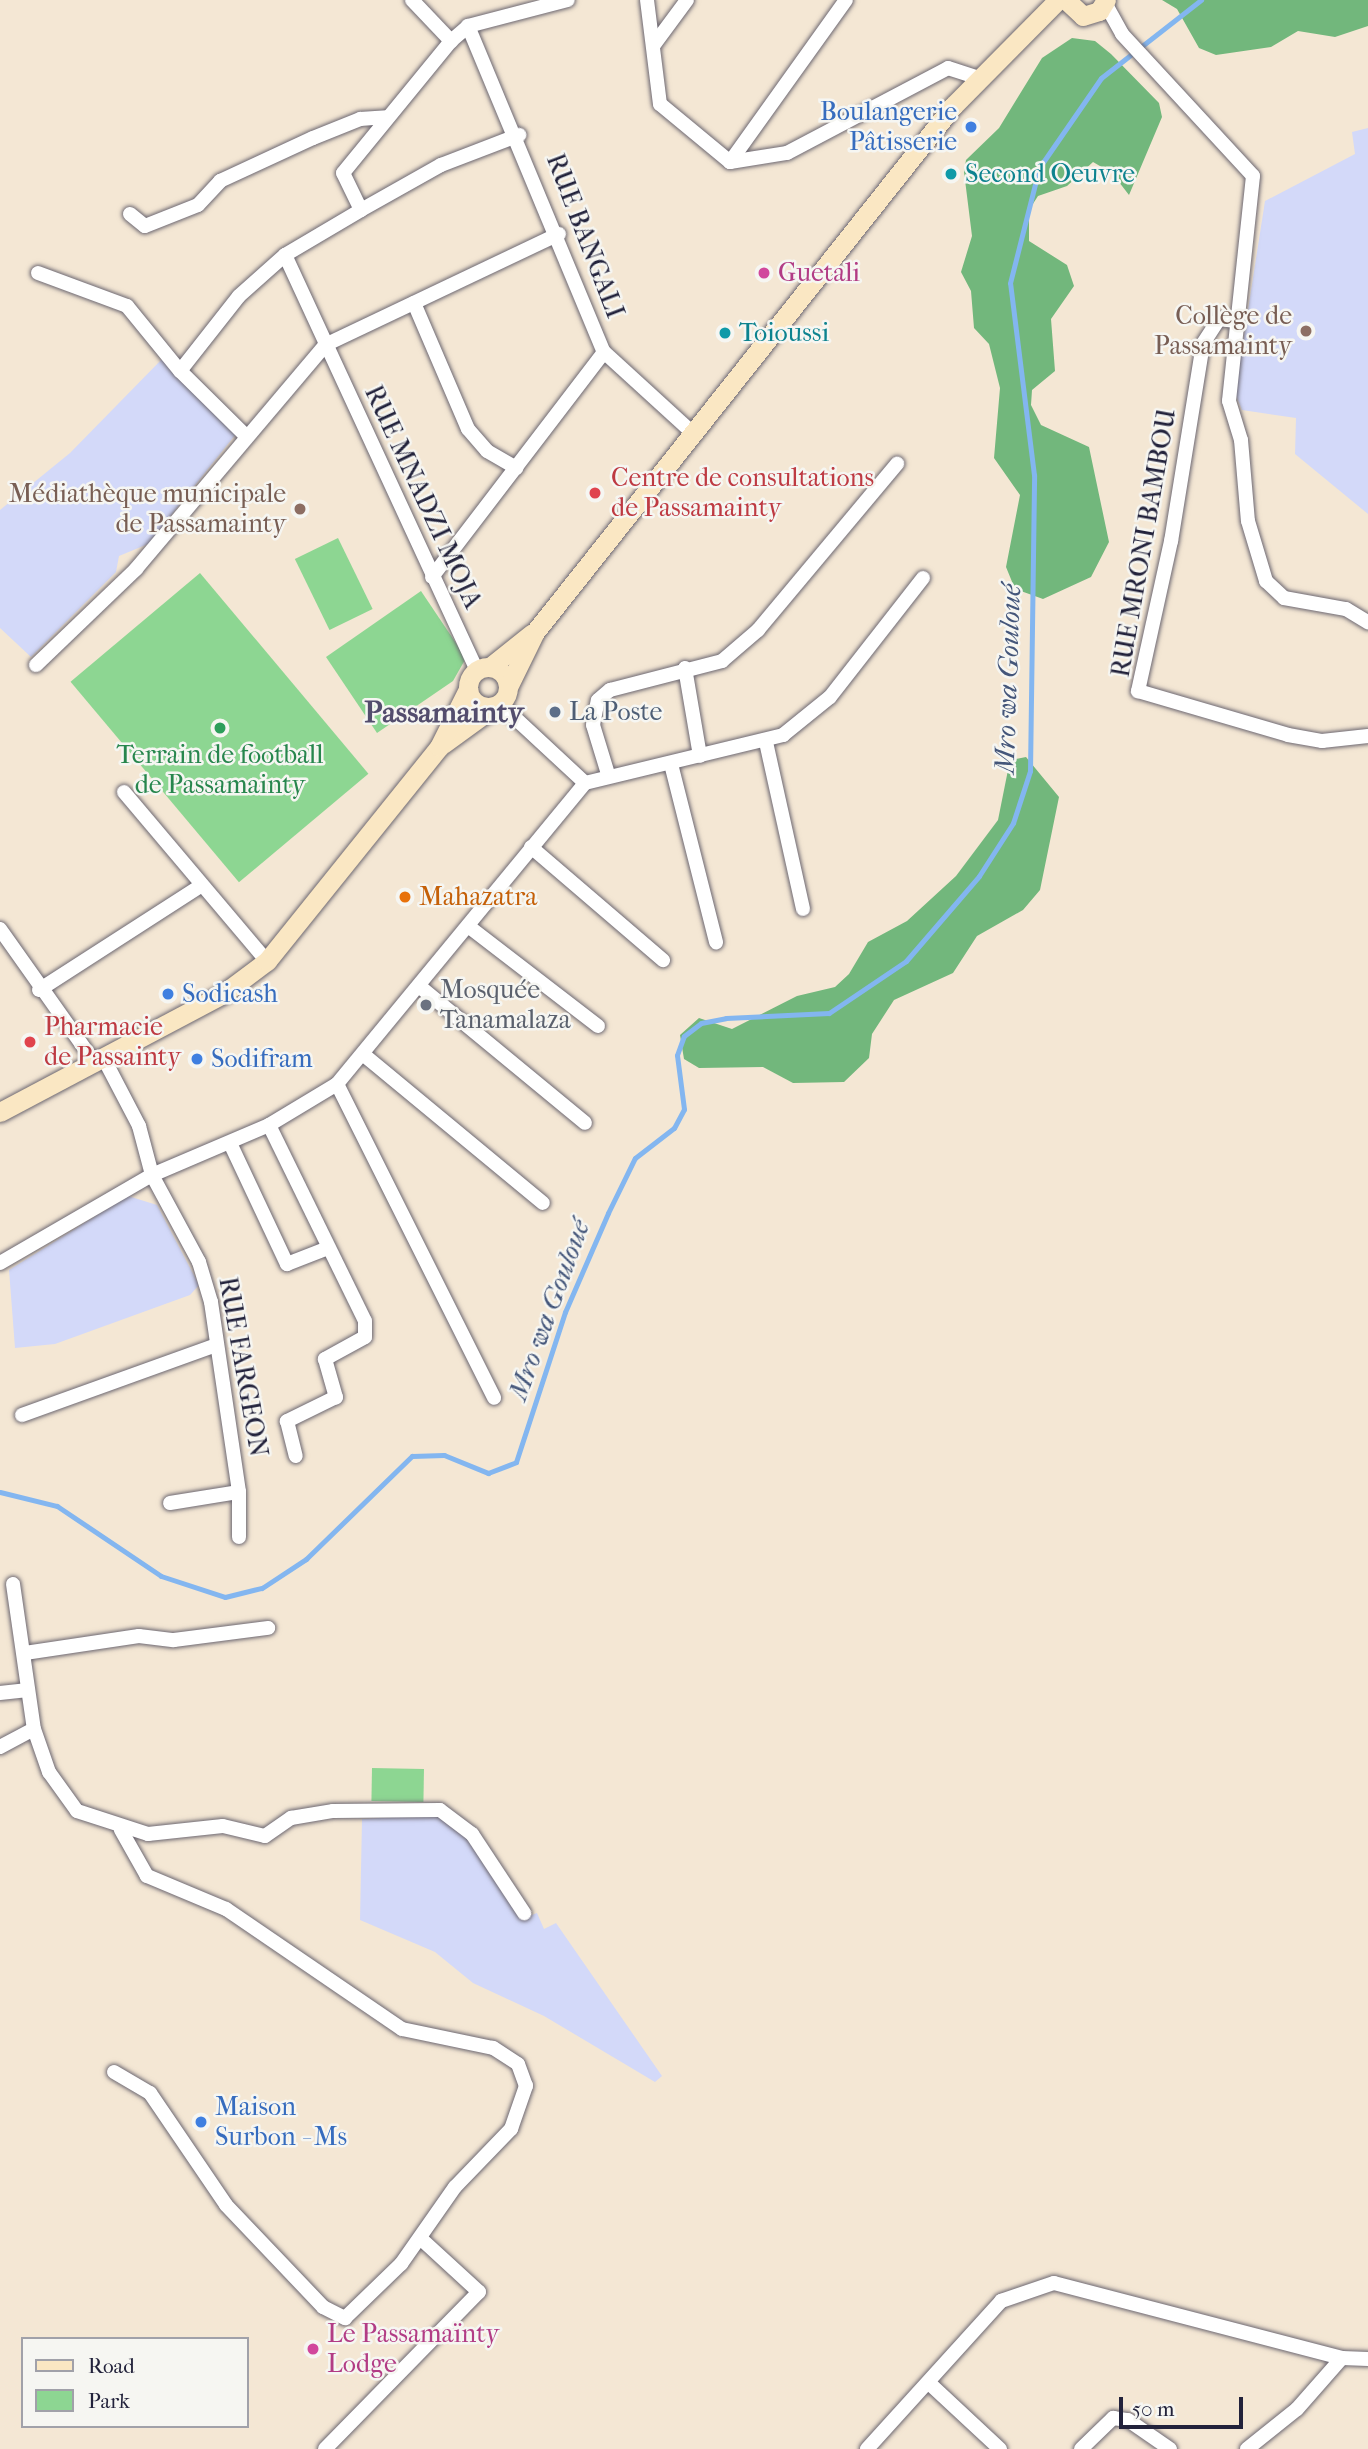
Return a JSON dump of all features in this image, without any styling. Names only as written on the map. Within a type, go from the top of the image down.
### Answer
[{"type":"main road","points":[[439,747],[497,705],[535,632],[979,78],[1030,34],[1058,0]]},
{"type":"main road","points":[[1030,34],[1078,10],[1105,1]]},
{"type":"main road","points":[[0,1112],[223,994],[267,961],[439,747],[468,689],[484,669],[535,632]]},
{"type":"main road","points":[[484,669],[509,685]]},
{"type":"main road","points":[[468,689],[474,702],[497,705]]},
{"type":"street","points":[[412,0],[451,41]]},
{"type":"street","points":[[361,210],[343,173],[451,41],[468,26],[568,0]]},
{"type":"street","points":[[646,0],[660,104],[730,162],[788,153],[948,68],[979,78]]},
{"type":"street","points":[[653,46],[687,0]]},
{"type":"street","points":[[730,162],[846,0]]},
{"type":"street","points":[[1105,1],[1122,34],[1253,176],[1229,401],[1241,440],[1248,521],[1266,581],[1284,598],[1346,609],[1368,622]]},
{"type":"street","points":[[1078,10],[1122,34]]},
{"type":"street","name":"RUE BANGALI","points":[[468,26],[519,135],[604,352],[695,435]]},
{"type":"street","points":[[130,214],[145,226],[198,205],[220,181],[313,138],[359,119],[387,117]]},
{"type":"street","points":[[180,371],[239,296],[285,256],[441,165],[519,135]]},
{"type":"street","points":[[36,665],[136,569],[245,436],[325,345],[559,234]]},
{"type":"street","name":"RUE MNADZI MOJA","points":[[285,256],[432,577],[484,669]]},
{"type":"street","points":[[38,273],[127,306],[180,371],[245,436]]},
{"type":"street","points":[[414,303],[468,429],[487,451],[516,468]]},
{"type":"street","name":"RUE MRONI BAMBOU","points":[[1236,321],[1219,319],[1203,344],[1138,691],[1289,735],[1322,741],[1368,736]]},
{"type":"street","points":[[432,577],[604,352]]},
{"type":"street","points":[[608,774],[593,725],[598,701],[610,690],[685,668],[722,661],[758,630],[897,464]]},
{"type":"street","points":[[0,1263],[152,1175],[269,1125],[337,1084],[364,1055],[584,783],[608,774],[671,764],[766,742],[830,697],[923,578]]},
{"type":"street","points":[[685,668],[700,756]]},
{"type":"street","points":[[497,705],[584,783]]},
{"type":"street","points":[[766,742],[803,909]]},
{"type":"street","points":[[671,764],[716,943]]},
{"type":"street","points":[[124,792],[200,887],[267,961]]},
{"type":"street","points":[[531,847],[663,960]]},
{"type":"street","points":[[39,990],[200,887]]},
{"type":"street","points":[[468,926],[598,1026]]},
{"type":"street","name":"RUE FARGEON","points":[[0,929],[39,990],[99,1060],[139,1126],[152,1175],[199,1262],[211,1302],[214,1346],[239,1492],[239,1537]]},
{"type":"street","points":[[419,986],[585,1123]]},
{"type":"street","points":[[364,1055],[543,1203]]},
{"type":"street","points":[[337,1084],[494,1398]]},
{"type":"street","points":[[269,1125],[365,1321],[365,1337],[325,1359],[335,1396],[287,1421],[296,1456]]},
{"type":"street","points":[[230,1143],[288,1264],[328,1248]]},
{"type":"street","points":[[22,1415],[214,1346]]},
{"type":"street","points":[[170,1503],[239,1492]]},
{"type":"street","points":[[13,1584],[34,1729],[67,1803],[121,1830],[148,1834],[223,1826],[265,1836],[291,1818],[332,1811],[440,1810],[472,1834],[524,1913]]},
{"type":"street","points":[[25,1653],[139,1636],[174,1640],[268,1628]]},
{"type":"street","points":[[0,1693],[28,1690]]},
{"type":"street","points":[[0,1747],[34,1729]]},
{"type":"street","points":[[114,2072],[150,2093],[226,2205],[331,2314],[345,2318],[360,2308],[420,2238],[455,2187],[519,2118],[526,2087],[518,2064],[493,2048],[391,2022],[226,1909],[147,1876],[121,1830]]},
{"type":"street","points":[[326,2449],[479,2292],[420,2238]]},
{"type":"street","points":[[866,2449],[1001,2301],[1054,2283],[1342,2358],[1368,2359]]},
{"type":"street","points":[[1247,2449],[1297,2409],[1342,2358]]},
{"type":"street","points":[[929,2383],[1000,2449]]},
{"type":"street","points":[[1081,2449],[1113,2418],[1128,2420],[1171,2449]]},
{"type":"shaded area","name":"Collège de Passamainty","points":[[1368,128],[1368,514],[1295,454],[1296,418],[1242,410],[1235,393],[1265,201],[1355,154],[1352,132]]},
{"type":"shaded area","points":[[164,357],[236,434],[148,544],[119,556],[116,572],[31,657],[0,628],[0,510],[70,453]]},
{"type":"shaded area","points":[[128,1196],[157,1205],[199,1285],[190,1295],[55,1344],[15,1348],[9,1270]]},
{"type":"shaded area","points":[[443,1814],[465,1831],[524,1918],[537,1913],[544,1929],[556,1923],[662,2076],[655,2082],[544,2016],[473,1983],[435,1952],[360,1920],[362,1819]]},
{"type":"green space","points":[[1162,0],[1368,0],[1368,26],[1335,37],[1298,31],[1271,47],[1216,55],[1199,48],[1177,9]]},
{"type":"green space","points":[[1072,38],[1095,41],[1111,54],[1159,103],[1162,117],[1129,195],[1112,173],[1093,162],[1067,186],[1038,196],[1029,210],[1029,241],[1067,265],[1074,286],[1051,319],[1055,371],[1032,390],[1031,405],[1041,425],[1089,447],[1109,542],[1091,577],[1043,599],[1015,589],[1006,567],[1020,495],[994,458],[1000,388],[989,344],[974,328],[971,291],[961,272],[972,236],[964,172],[966,160],[999,128],[1042,58]]},
{"type":"green space","points":[[338,538],[373,609],[329,630],[295,559]]},
{"type":"green space","name":"Terrain de football de Passamainty","points":[[200,573],[368,774],[239,882],[71,682]]},
{"type":"green space","points":[[421,591],[466,658],[453,681],[377,733],[326,657]]},
{"type":"green space","points":[[1026,757],[1059,797],[1040,890],[1023,910],[977,936],[953,973],[894,1000],[872,1034],[869,1058],[844,1082],[793,1083],[763,1067],[699,1068],[684,1059],[680,1035],[699,1018],[732,1029],[797,996],[835,987],[849,974],[868,942],[907,921],[956,876],[998,820],[1010,760]]},
{"type":"green space","points":[[372,1768],[424,1769],[423,1802],[371,1801]]},
{"type":"waterway","name":"Mro wa Gouloué","points":[[0,1492],[57,1506],[161,1576],[225,1597],[262,1588],[306,1559],[412,1456],[444,1455],[488,1473],[516,1462],[565,1312],[608,1213],[635,1158],[674,1128],[684,1109],[677,1055],[684,1036],[701,1023],[726,1018],[829,1013],[906,961],[979,876],[1013,823],[1030,771],[1034,475],[1010,283],[1039,168],[1101,78],[1201,0]]},
{"type":"place","name":"Boulangerie Pâtisserie","points":[[971,127]]},
{"type":"place","name":"Second Oeuvre","points":[[951,174]]},
{"type":"place","name":"Guetali","points":[[764,273]]},
{"type":"place","name":"Collège de Passamainty","points":[[1306,331]]},
{"type":"place","name":"Toioussi","points":[[725,333]]},
{"type":"place","name":"Centre de consultations de Passamainty","points":[[595,493]]},
{"type":"place","name":"Médiathèque municipale de Passamainty","points":[[300,509]]},
{"type":"place","name":"La Poste","points":[[555,712]]},
{"type":"place","name":"Terrain de football de Passamainty","points":[[220,728]]},
{"type":"place","name":"Mahazatra","points":[[405,897]]},
{"type":"place","name":"Sodicash","points":[[168,994]]},
{"type":"place","name":"Mosquée Tanamalaza","points":[[426,1005]]},
{"type":"place","name":"Pharmacie de Passainty","points":[[30,1042]]},
{"type":"place","name":"Sodifram","points":[[197,1059]]},
{"type":"place","name":"Maison Surbon - Ms","points":[[201,2122]]},
{"type":"place","name":"Le Passamaïnty Lodge","points":[[313,2349]]},
{"type":"district","name":"Passamainty","points":[[444,713]]}]
